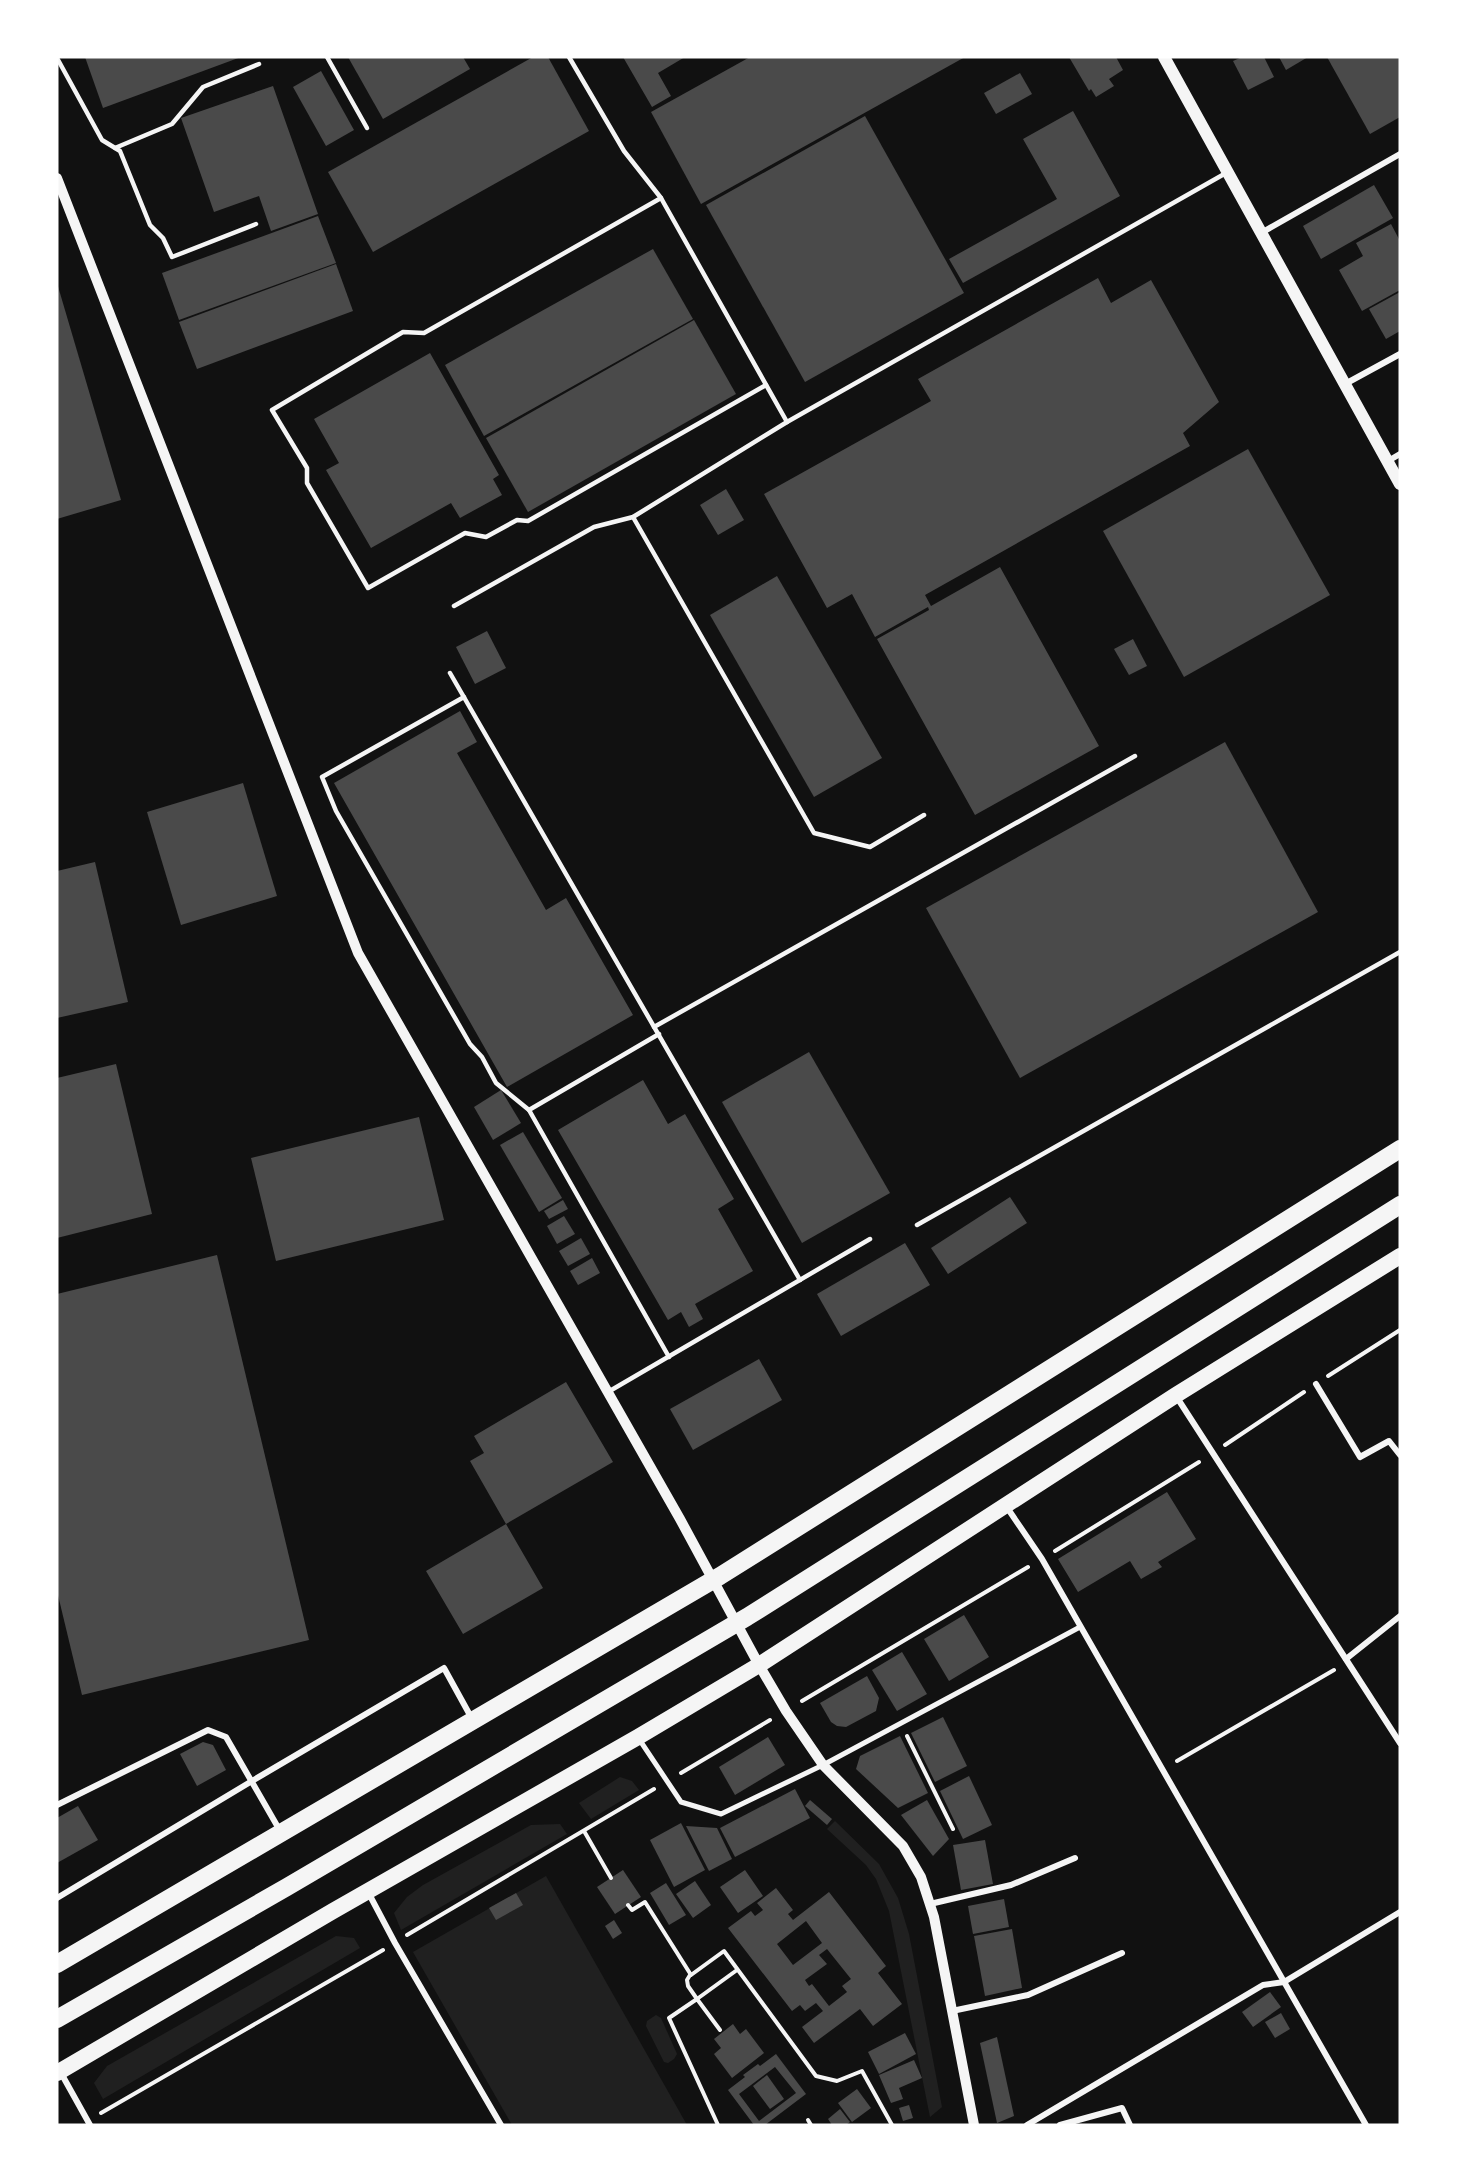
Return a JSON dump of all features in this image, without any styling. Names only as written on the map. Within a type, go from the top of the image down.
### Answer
[{"type":"highway","points":[[57,1958],[711,1575],[1400,1143]]},
{"type":"highway","points":[[57,1964],[720,1576],[1214,1268],[1400,1149]]},
{"type":"highway","points":[[57,2019],[747,1617],[1400,1205]]},
{"type":"highway","points":[[58,2073],[759,1665],[1176,1395],[1400,1256]]},
{"type":"main road","points":[[1164,57],[1400,484]]},
{"type":"street","points":[[1261,233],[1400,154]]},
{"type":"street","points":[[57,178],[358,953],[608,1392],[786,1711],[823,1764],[903,1846],[921,1877],[930,1904],[974,2125]]},
{"type":"street","points":[[1345,385],[1400,354]]},
{"type":"street","points":[[1387,461],[1400,454]]},
{"type":"street","points":[[1316,1384],[1360,1457],[1389,1441],[1400,1455]]},
{"type":"street","points":[[1176,1395],[1400,1743]]},
{"type":"street","points":[[1005,1505],[1042,1559],[1366,2125]]},
{"type":"street","points":[[1346,1661],[1400,1616]]},
{"type":"street","points":[[638,1737],[681,1802],[722,1814],[823,1764],[1080,1627]]},
{"type":"street","points":[[57,1898],[444,1668],[471,1717]]},
{"type":"street","points":[[57,1805],[208,1730],[226,1737],[279,1829]]},
{"type":"street","points":[[930,1904],[1011,1885],[1075,1858]]},
{"type":"street","points":[[368,1892],[395,1943],[501,2125]]},
{"type":"street","points":[[1027,2125],[1263,1985],[1284,1982],[1400,1912]]},
{"type":"street","points":[[952,2011],[1028,1995],[1122,1953]]},
{"type":"street","points":[[58,2073],[89,2123]]},
{"type":"street","points":[[1060,2125],[1122,2109],[1130,2125]]},
{"type":"lane","points":[[57,57],[102,140],[120,151],[150,225],[164,238],[172,257],[256,224]]},
{"type":"lane","points":[[327,57],[367,128]]},
{"type":"lane","points":[[569,57],[624,151],[661,198],[787,422]]},
{"type":"lane","points":[[115,147],[172,124],[203,87],[259,64]]},
{"type":"lane","points":[[454,606],[594,527],[633,517],[787,422],[1228,172]]},
{"type":"lane","points":[[661,198],[424,333],[403,332],[272,410],[307,468],[307,483],[368,588],[465,533],[486,537],[517,520],[528,522],[766,385]]},
{"type":"lane","points":[[633,517],[814,833],[870,847],[924,815]]},
{"type":"lane","points":[[450,673],[800,1280]]},
{"type":"lane","points":[[464,697],[322,777],[336,812],[470,1044],[482,1057],[496,1083],[529,1110],[669,1357]]},
{"type":"lane","points":[[654,1027],[1135,756]]},
{"type":"lane","points":[[917,1225],[1400,952]]},
{"type":"lane","points":[[529,1110],[658,1034]]},
{"type":"lane","points":[[608,1392],[870,1239]]},
{"type":"path","points":[[89,2123],[1042,1559],[1212,1454],[1400,1330]]},
{"type":"path","points":[[1162,1769],[1346,1661]]},
{"type":"path","points":[[900,1723],[953,1829]]},
{"type":"path","points":[[584,1831],[611,1878]]},
{"type":"path","points":[[628,1905],[632,1910],[645,1902],[691,1975]]},
{"type":"path","points":[[720,2030],[688,1986],[687,1980],[724,1951],[816,2076],[837,2081],[862,2071],[892,2125]]},
{"type":"path","points":[[718,2125],[669,2018],[738,1970]]},
{"type":"shaded area","points":[[620,1777],[632,1781],[639,1790],[591,1819],[579,1803]]},
{"type":"shaded area","points":[[835,1821],[879,1864],[898,1898],[909,1934],[942,2107],[930,2117],[889,1911],[876,1879],[866,1865],[827,1829]]},
{"type":"shaded area","points":[[560,1824],[567,1834],[401,1930],[394,1913],[407,1897],[423,1885],[531,1825]]},
{"type":"shaded area","points":[[546,1876],[687,2125],[512,2125],[413,1952]]},
{"type":"shaded area","points":[[336,1936],[354,1938],[360,1948],[103,2099],[94,2083],[107,2066]]},
{"type":"shaded area","points":[[656,2015],[661,2018],[677,2054],[668,2063],[664,2062],[646,2026],[647,2021]]},
{"type":"building","points":[[85,57],[241,57],[103,108]]},
{"type":"building","points":[[348,57],[463,57],[470,69],[383,119]]},
{"type":"building","points":[[533,57],[548,57],[589,131],[373,252],[328,172]]},
{"type":"building","points":[[623,57],[685,57],[658,73],[671,96],[652,107]]},
{"type":"building","points":[[750,57],[965,57],[701,204],[651,112]]},
{"type":"building","points":[[1069,57],[1116,57],[1123,70],[1109,79],[1114,86],[1096,97],[1091,89],[1089,91]]},
{"type":"building","points":[[1242,57],[1264,57],[1274,77],[1248,90],[1233,61]]},
{"type":"building","points":[[1279,57],[1308,57],[1286,70]]},
{"type":"building","points":[[1327,57],[1400,57],[1400,117],[1370,134]]},
{"type":"building","points":[[321,71],[354,130],[326,146],[293,87]]},
{"type":"building","points":[[1020,73],[1032,94],[996,114],[984,93]]},
{"type":"building","points":[[273,86],[318,214],[271,231],[259,196],[214,212],[181,118]]},
{"type":"building","points":[[1073,111],[1120,196],[963,283],[949,259],[1057,199],[1023,139]]},
{"type":"building","points":[[865,116],[964,293],[805,382],[706,205]]},
{"type":"building","points":[[1374,185],[1393,218],[1321,259],[1303,226]]},
{"type":"building","points":[[318,216],[336,263],[179,320],[162,273]]},
{"type":"building","points":[[1391,224],[1400,241],[1400,290],[1362,311],[1339,270],[1363,256],[1356,243]]},
{"type":"building","points":[[653,249],[693,319],[484,436],[445,365]]},
{"type":"building","points":[[336,264],[353,311],[197,369],[179,322]]},
{"type":"building","points":[[1098,278],[1111,303],[1151,280],[1219,402],[1183,433],[1190,446],[925,595],[931,606],[1000,567],[1099,746],[975,815],[877,639],[929,610],[928,607],[875,637],[852,594],[827,608],[764,494],[931,401],[918,379]]},
{"type":"building","points":[[57,283],[121,500],[57,519]]},
{"type":"building","points":[[1400,292],[1400,331],[1386,339],[1369,309]]},
{"type":"building","points":[[694,320],[736,394],[528,512],[486,438]]},
{"type":"building","points":[[430,353],[499,475],[493,479],[502,495],[460,518],[451,503],[371,548],[326,470],[339,463],[314,419]]},
{"type":"building","points":[[1248,449],[1330,595],[1184,677],[1103,531]]},
{"type":"building","points":[[726,489],[744,520],[718,535],[700,505]]},
{"type":"building","points":[[777,576],[882,758],[814,797],[710,615]]},
{"type":"building","points":[[487,631],[506,668],[475,684],[456,647]]},
{"type":"building","points":[[1133,639],[1147,666],[1129,675],[1114,649]]},
{"type":"building","points":[[460,711],[477,742],[457,753],[546,910],[566,898],[633,1015],[507,1087],[334,783]]},
{"type":"building","points":[[1225,742],[1318,912],[1020,1078],[926,908]]},
{"type":"building","points":[[243,783],[277,896],[181,925],[147,812]]},
{"type":"building","points":[[95,862],[128,1002],[57,1018],[57,871]]},
{"type":"building","points":[[809,1052],[890,1193],[802,1243],[722,1102]]},
{"type":"building","points":[[116,1064],[152,1214],[57,1238],[57,1078]]},
{"type":"building","points":[[643,1080],[668,1124],[685,1114],[734,1199],[718,1209],[753,1271],[695,1304],[703,1319],[689,1327],[681,1312],[668,1320],[558,1130]]},
{"type":"building","points":[[501,1090],[521,1123],[493,1140],[474,1107]]},
{"type":"building","points":[[419,1117],[444,1220],[276,1261],[251,1158]]},
{"type":"building","points":[[523,1132],[562,1198],[539,1212],[500,1145]]},
{"type":"building","points":[[1010,1197],[1027,1223],[948,1274],[931,1248]]},
{"type":"building","points":[[563,1200],[568,1209],[549,1219],[544,1211]]},
{"type":"building","points":[[564,1216],[575,1234],[557,1244],[547,1226]]},
{"type":"building","points":[[581,1238],[590,1254],[568,1266],[559,1251]]},
{"type":"building","points":[[905,1243],[930,1285],[841,1336],[817,1294]]},
{"type":"building","points":[[217,1255],[309,1640],[82,1695],[57,1591],[57,1294]]},
{"type":"building","points":[[592,1258],[600,1273],[578,1285],[570,1271]]},
{"type":"building","points":[[759,1359],[782,1400],[693,1450],[670,1409]]},
{"type":"building","points":[[566,1382],[613,1462],[506,1524],[470,1461],[484,1453],[474,1436]]},
{"type":"building","points":[[1167,1492],[1196,1539],[1158,1562],[1162,1567],[1141,1579],[1130,1561],[1078,1592],[1058,1559]]},
{"type":"building","points":[[506,1524],[543,1588],[463,1634],[426,1571]]},
{"type":"building","points":[[964,1615],[989,1657],[949,1681],[924,1639]]},
{"type":"building","points":[[902,1652],[927,1694],[897,1711],[872,1670]]},
{"type":"building","points":[[867,1676],[879,1698],[876,1711],[846,1727],[837,1726],[831,1722],[820,1703]]},
{"type":"building","points":[[943,1717],[967,1766],[935,1782],[911,1733]]},
{"type":"building","points":[[900,1736],[928,1793],[898,1808],[856,1769],[860,1756]]},
{"type":"building","points":[[768,1737],[785,1765],[735,1795],[719,1767]]},
{"type":"building","points":[[203,1742],[213,1745],[226,1770],[197,1786],[180,1754]]},
{"type":"building","points":[[969,1776],[992,1825],[963,1839],[940,1791]]},
{"type":"building","points":[[795,1789],[810,1818],[735,1857],[720,1828]]},
{"type":"building","points":[[810,1800],[832,1819],[827,1825],[805,1806]]},
{"type":"building","points":[[927,1800],[949,1839],[933,1856],[901,1815]]},
{"type":"building","points":[[78,1806],[98,1840],[57,1863],[57,1818]]},
{"type":"building","points":[[681,1823],[705,1870],[674,1887],[650,1840]]},
{"type":"building","points":[[686,1826],[717,1828],[732,1859],[709,1871]]},
{"type":"building","points":[[985,1840],[993,1884],[961,1890],[953,1845]]},
{"type":"building","points":[[623,1870],[641,1897],[615,1914],[597,1887]]},
{"type":"building","points":[[745,1870],[763,1896],[738,1913],[720,1887]]},
{"type":"building","points":[[695,1881],[711,1905],[693,1918],[676,1894]]},
{"type":"building","points":[[666,1883],[686,1915],[669,1925],[650,1893]]},
{"type":"building","points":[[776,1888],[793,1910],[788,1914],[793,1920],[829,1892],[886,1966],[878,1973],[902,2004],[873,2026],[860,2009],[814,2043],[802,2027],[823,2011],[816,2003],[805,2011],[800,2005],[792,2011],[728,1928],[751,1911],[755,1916],[763,1910],[757,1903]],"holes":[[[806,1921],[822,1943],[793,1965],[777,1944]],[[827,1949],[851,1979],[842,1986],[847,1992],[829,2006],[812,1984],[809,1986],[805,1980],[827,1964],[819,1955]]]},
{"type":"building","points":[[516,1893],[523,1905],[496,1920],[489,1908]]},
{"type":"building","points":[[1004,1899],[1009,1927],[973,1934],[968,1906]]},
{"type":"building","points":[[614,1920],[622,1933],[613,1939],[605,1926]]},
{"type":"building","points":[[1012,1929],[1022,1988],[985,1996],[974,1936]]},
{"type":"building","points":[[1270,1992],[1281,2007],[1253,2027],[1242,2012]]},
{"type":"building","points":[[1281,2013],[1290,2029],[1275,2038],[1265,2022]]},
{"type":"building","points":[[733,2024],[740,2034],[746,2029],[764,2053],[732,2078],[714,2054],[721,2048],[714,2039]]},
{"type":"building","points":[[905,2033],[916,2054],[879,2074],[868,2052]]},
{"type":"building","points":[[997,2037],[1014,2116],[997,2123],[980,2043]]},
{"type":"building","points":[[776,2054],[806,2094],[765,2125],[754,2125],[728,2090],[745,2077],[743,2075],[758,2064],[760,2066]],"holes":[[[775,2067],[796,2093],[759,2121],[739,2094]]]},
{"type":"building","points":[[914,2060],[922,2078],[899,2088],[903,2099],[891,2103],[879,2075]]},
{"type":"building","points":[[767,2075],[784,2099],[770,2109],[753,2086]]},
{"type":"building","points":[[857,2089],[871,2108],[852,2122],[838,2103]]},
{"type":"building","points":[[909,2105],[913,2118],[903,2121],[899,2108]]},
{"type":"building","points":[[840,2109],[850,2122],[846,2125],[832,2125],[828,2119]]}]
